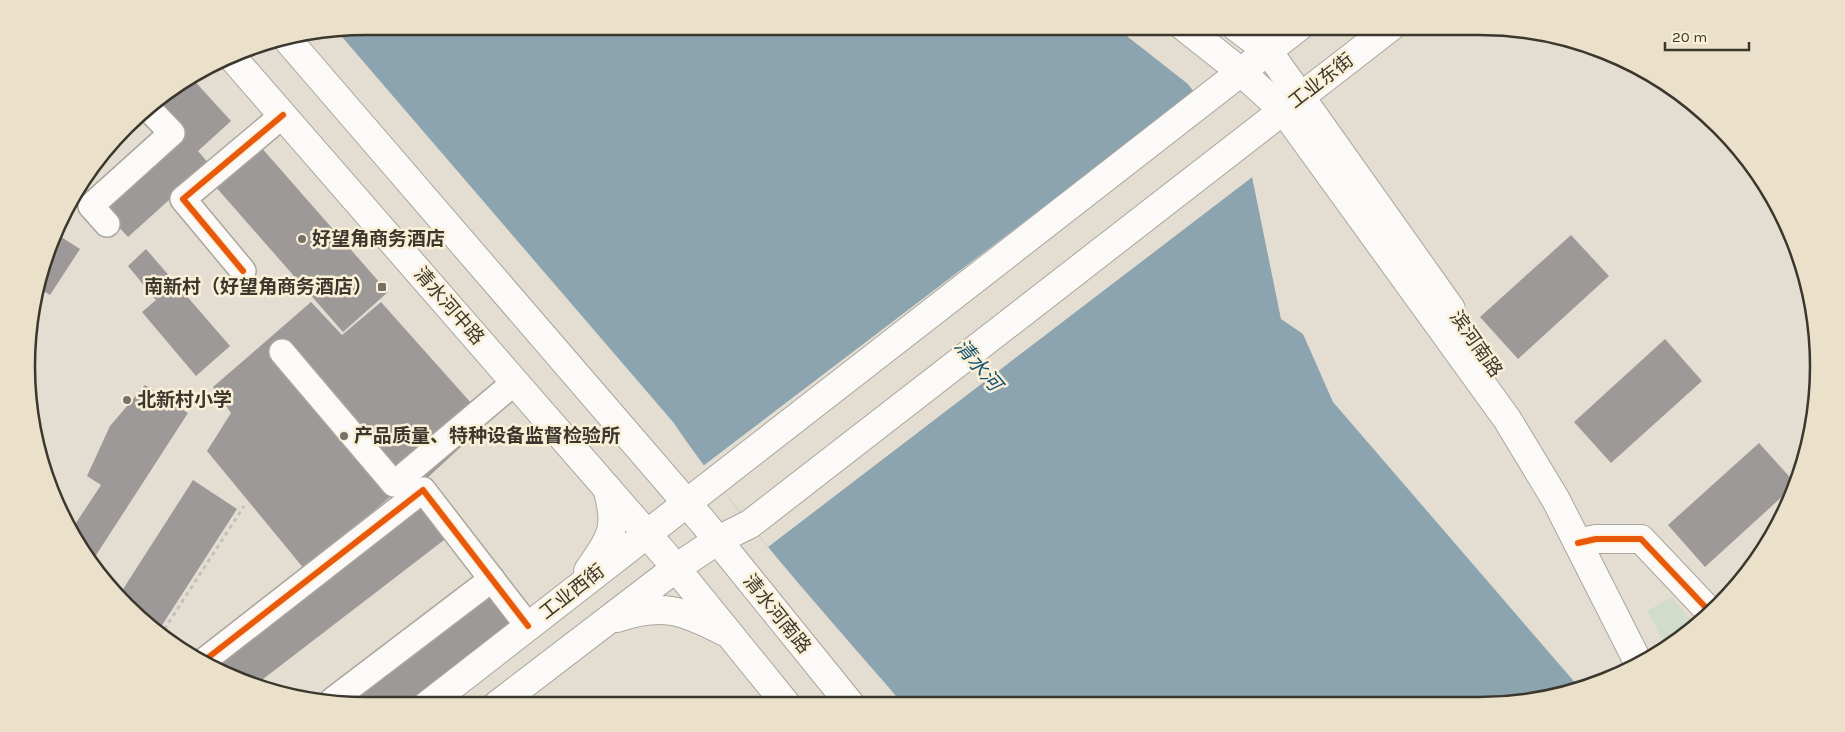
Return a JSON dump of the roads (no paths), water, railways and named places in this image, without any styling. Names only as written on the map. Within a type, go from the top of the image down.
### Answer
[{"type":"main road","name":"滨河南路","points":[[1194,35],[1241,72],[1292,104]]},
{"type":"main road","name":"滨河南路","points":[[1247,35],[1268,51],[1292,104],[1507,419],[1556,500],[1587,541],[1650,649]]},
{"type":"main road","points":[[1241,72],[1288,35]]},
{"type":"main road","name":"工业东街","points":[[671,562],[711,531],[750,524],[1380,35]]},
{"type":"main road","points":[[291,43],[711,531]]},
{"type":"main road","name":"清水河中路","points":[[236,61],[671,562]]},
{"type":"main road","name":"工业西街","points":[[437,697],[1241,72]]},
{"type":"main road","points":[[664,476],[682,484],[698,486],[715,482]]},
{"type":"main road","points":[[576,590],[608,543],[614,513],[607,488]]},
{"type":"main road","points":[[743,572],[739,555],[740,543],[750,524]]},
{"type":"main road","name":"清水河南路","points":[[711,531],[846,697]]},
{"type":"main road","points":[[1587,541],[1641,539],[1705,608]]},
{"type":"main road","name":"滨河南路","points":[[1587,541],[1636,657]]},
{"type":"main road","points":[[508,697],[608,620],[671,562],[781,697]]},
{"type":"main road","points":[[608,620],[641,610],[666,609],[694,616],[730,634]]},
{"type":"street","points":[[107,224],[90,206],[172,134],[153,113]]},
{"type":"street","points":[[243,271],[183,199],[283,114]]},
{"type":"street","points":[[282,352],[394,484],[515,382]]},
{"type":"street","points":[[208,657],[424,490],[528,626]]},
{"type":"street","points":[[339,696],[492,579]]},
{"type":"water","name":"清水河","points":[[1125,35],[1188,84],[1250,167],[1281,319],[1303,334],[1333,402],[1575,683],[1544,691],[1479,697],[897,697],[755,531],[673,422],[342,36]]},
{"type":"place","name":"好望角商务酒店","points":[[302,239]]},
{"type":"place","name":"南新村（好望角商务酒店）","points":[[382,287]]},
{"type":"place","name":"北新村小学","points":[[127,400]]},
{"type":"place","name":"产品质量、特种设备监督检验所","points":[[344,436]]}]
